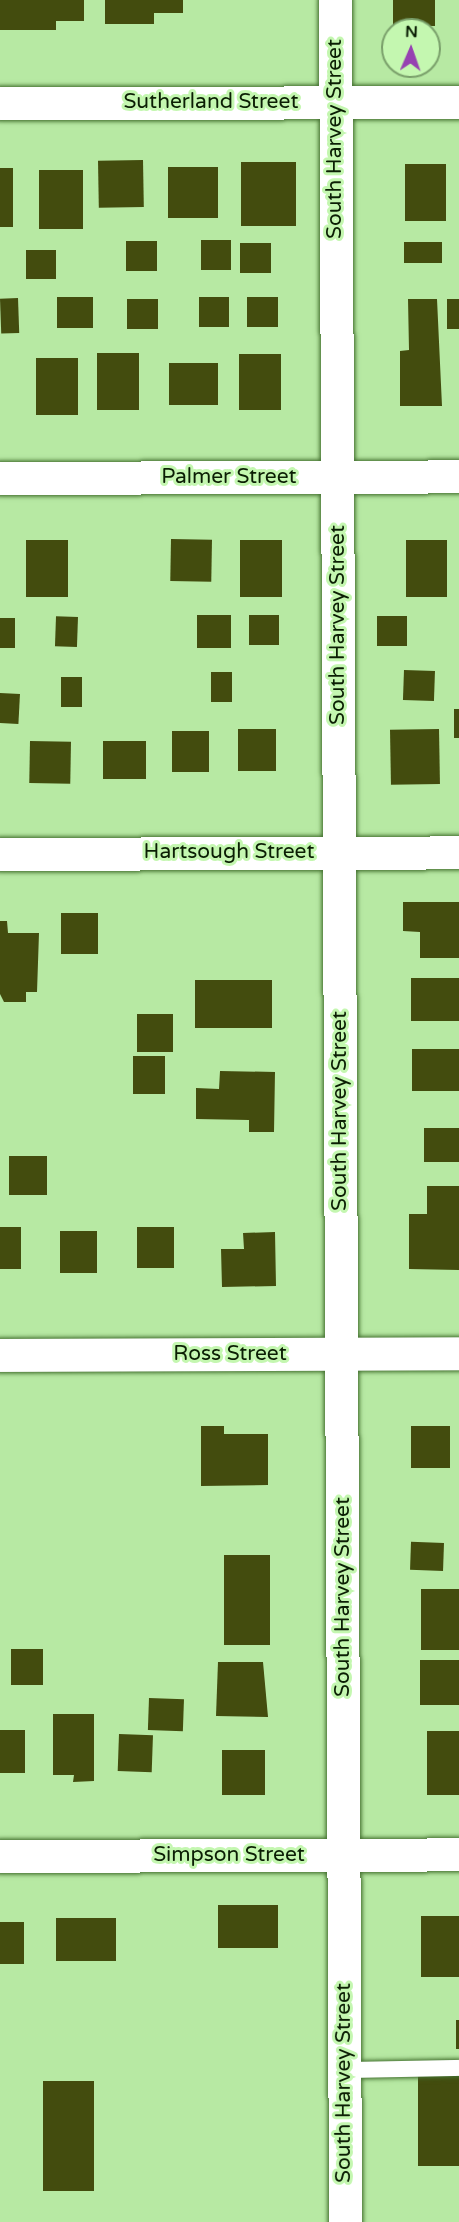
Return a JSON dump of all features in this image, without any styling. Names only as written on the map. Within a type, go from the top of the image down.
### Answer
[{"type":"street","name":"South Harvey Street","points":[[335,0],[345,2222]]},
{"type":"street","name":"Sutherland Street","points":[[0,103],[459,102]]},
{"type":"street","name":"Palmer Street","points":[[0,478],[459,476]]},
{"type":"street","name":"Hartsough Street","points":[[0,854],[459,852]]},
{"type":"street","name":"Ross Street","points":[[0,1355],[459,1353]]},
{"type":"street","name":"Simpson Street","points":[[0,1856],[459,1854]]},
{"type":"lane","points":[[344,2070],[459,2068]]},
{"type":"building","points":[[0,0],[84,0],[84,21],[56,21],[56,30],[0,30]]},
{"type":"building","points":[[105,0],[183,0],[183,13],[154,13],[154,24],[105,24]]},
{"type":"building","points":[[393,0],[435,0],[435,18],[393,18]]},
{"type":"building","points":[[143,160],[144,207],[99,208],[98,161]]},
{"type":"building","points":[[241,162],[296,162],[296,226],[241,226]]},
{"type":"building","points":[[405,164],[446,164],[446,221],[405,221]]},
{"type":"building","points":[[168,167],[218,167],[218,218],[168,218]]},
{"type":"building","points":[[0,168],[13,168],[13,227],[0,227]]},
{"type":"building","points":[[39,170],[83,170],[83,229],[39,229]]},
{"type":"building","points":[[201,240],[231,240],[231,270],[201,270]]},
{"type":"building","points":[[126,241],[157,241],[157,271],[126,271]]},
{"type":"building","points":[[404,242],[442,242],[442,263],[404,263]]},
{"type":"building","points":[[240,243],[271,243],[271,273],[240,273]]},
{"type":"building","points":[[26,250],[56,250],[56,279],[26,279]]},
{"type":"building","points":[[57,297],[93,297],[93,328],[57,328]]},
{"type":"building","points":[[199,297],[229,297],[229,327],[199,327]]},
{"type":"building","points":[[247,297],[278,297],[278,327],[247,327]]},
{"type":"building","points":[[18,298],[19,333],[1,334],[0,299]]},
{"type":"building","points":[[127,299],[158,299],[158,329],[127,329]]},
{"type":"building","points":[[408,299],[437,299],[442,406],[400,406],[400,351],[409,350]]},
{"type":"building","points":[[447,299],[459,299],[459,329],[447,329]]},
{"type":"building","points":[[97,353],[139,353],[139,410],[97,410]]},
{"type":"building","points":[[239,354],[281,354],[281,410],[239,410]]},
{"type":"building","points":[[36,358],[78,358],[78,415],[36,415]]},
{"type":"building","points":[[169,363],[218,363],[218,405],[169,405]]},
{"type":"building","points":[[171,539],[212,540],[211,582],[170,581]]},
{"type":"building","points":[[26,540],[68,540],[68,597],[26,597]]},
{"type":"building","points":[[240,540],[282,540],[282,597],[240,597]]},
{"type":"building","points":[[406,540],[447,540],[447,597],[406,597]]},
{"type":"building","points":[[197,615],[231,615],[231,648],[197,648]]},
{"type":"building","points":[[249,615],[279,615],[279,645],[249,645]]},
{"type":"building","points":[[56,616],[78,617],[77,647],[55,646]]},
{"type":"building","points":[[377,616],[407,616],[407,646],[377,646]]},
{"type":"building","points":[[0,618],[15,618],[15,648],[0,648]]},
{"type":"building","points":[[404,670],[435,671],[434,701],[403,700]]},
{"type":"building","points":[[211,672],[232,672],[232,702],[211,702]]},
{"type":"building","points":[[61,677],[82,677],[82,707],[61,707]]},
{"type":"building","points":[[0,693],[20,694],[18,724],[0,723]]},
{"type":"building","points":[[454,709],[459,709],[459,738],[454,738]]},
{"type":"building","points":[[238,729],[276,729],[276,771],[238,771]]},
{"type":"building","points":[[439,729],[440,784],[391,785],[390,730]]},
{"type":"building","points":[[172,731],[209,731],[209,772],[172,772]]},
{"type":"building","points":[[30,741],[71,742],[70,784],[29,783]]},
{"type":"building","points":[[103,741],[146,741],[146,779],[103,779]]},
{"type":"building","points":[[403,902],[459,902],[459,958],[420,958],[420,932],[403,931]]},
{"type":"building","points":[[61,913],[98,913],[98,954],[61,954]]},
{"type":"building","points":[[0,921],[7,921],[8,933],[39,933],[37,992],[26,992],[26,1002],[4,1002],[0,994]]},
{"type":"building","points":[[411,978],[459,978],[459,1021],[411,1021]]},
{"type":"building","points":[[195,980],[272,980],[272,1028],[195,1028]]},
{"type":"building","points":[[137,1014],[173,1014],[173,1052],[137,1052]]},
{"type":"building","points":[[412,1049],[459,1049],[459,1091],[412,1091]]},
{"type":"building","points":[[133,1056],[165,1056],[165,1094],[133,1094]]},
{"type":"building","points":[[220,1071],[275,1072],[274,1132],[249,1132],[249,1120],[196,1119],[196,1088],[219,1089]]},
{"type":"building","points":[[424,1128],[459,1128],[459,1162],[424,1162]]},
{"type":"building","points":[[9,1156],[47,1156],[47,1195],[9,1195]]},
{"type":"building","points":[[427,1186],[459,1186],[459,1270],[409,1269],[409,1214],[427,1214]]},
{"type":"building","points":[[0,1227],[21,1227],[21,1269],[0,1269]]},
{"type":"building","points":[[137,1227],[174,1227],[174,1268],[137,1268]]},
{"type":"building","points":[[60,1231],[97,1231],[97,1273],[60,1273]]},
{"type":"building","points":[[275,1232],[276,1286],[222,1287],[221,1249],[244,1249],[243,1233]]},
{"type":"building","points":[[201,1426],[224,1426],[224,1434],[268,1434],[268,1485],[201,1486]]},
{"type":"building","points":[[411,1426],[450,1426],[450,1468],[411,1468]]},
{"type":"building","points":[[411,1542],[444,1543],[443,1571],[410,1570]]},
{"type":"building","points":[[224,1555],[270,1555],[270,1645],[224,1645]]},
{"type":"building","points":[[421,1589],[459,1589],[459,1650],[421,1650]]},
{"type":"building","points":[[11,1649],[43,1649],[43,1685],[11,1685]]},
{"type":"building","points":[[420,1660],[459,1660],[459,1705],[420,1705]]},
{"type":"building","points":[[218,1662],[263,1662],[268,1717],[216,1716]]},
{"type":"building","points":[[149,1698],[184,1699],[183,1731],[148,1730]]},
{"type":"building","points":[[53,1714],[94,1714],[94,1781],[73,1782],[74,1775],[53,1775]]},
{"type":"building","points":[[0,1730],[25,1730],[25,1773],[0,1773]]},
{"type":"building","points":[[427,1731],[459,1731],[459,1795],[427,1795]]},
{"type":"building","points":[[119,1734],[153,1735],[152,1772],[118,1771]]},
{"type":"building","points":[[222,1750],[265,1750],[265,1795],[222,1795]]},
{"type":"building","points":[[218,1905],[278,1905],[278,1948],[218,1948]]},
{"type":"building","points":[[421,1916],[459,1916],[459,1977],[421,1977]]},
{"type":"building","points":[[56,1918],[116,1918],[116,1961],[56,1961]]},
{"type":"building","points":[[0,1922],[24,1922],[24,1964],[0,1964]]},
{"type":"building","points":[[456,2020],[459,2020],[459,2049],[456,2049]]},
{"type":"building","points":[[418,2074],[459,2074],[459,2166],[418,2166]]},
{"type":"building","points":[[43,2081],[94,2081],[94,2191],[43,2191]]}]
